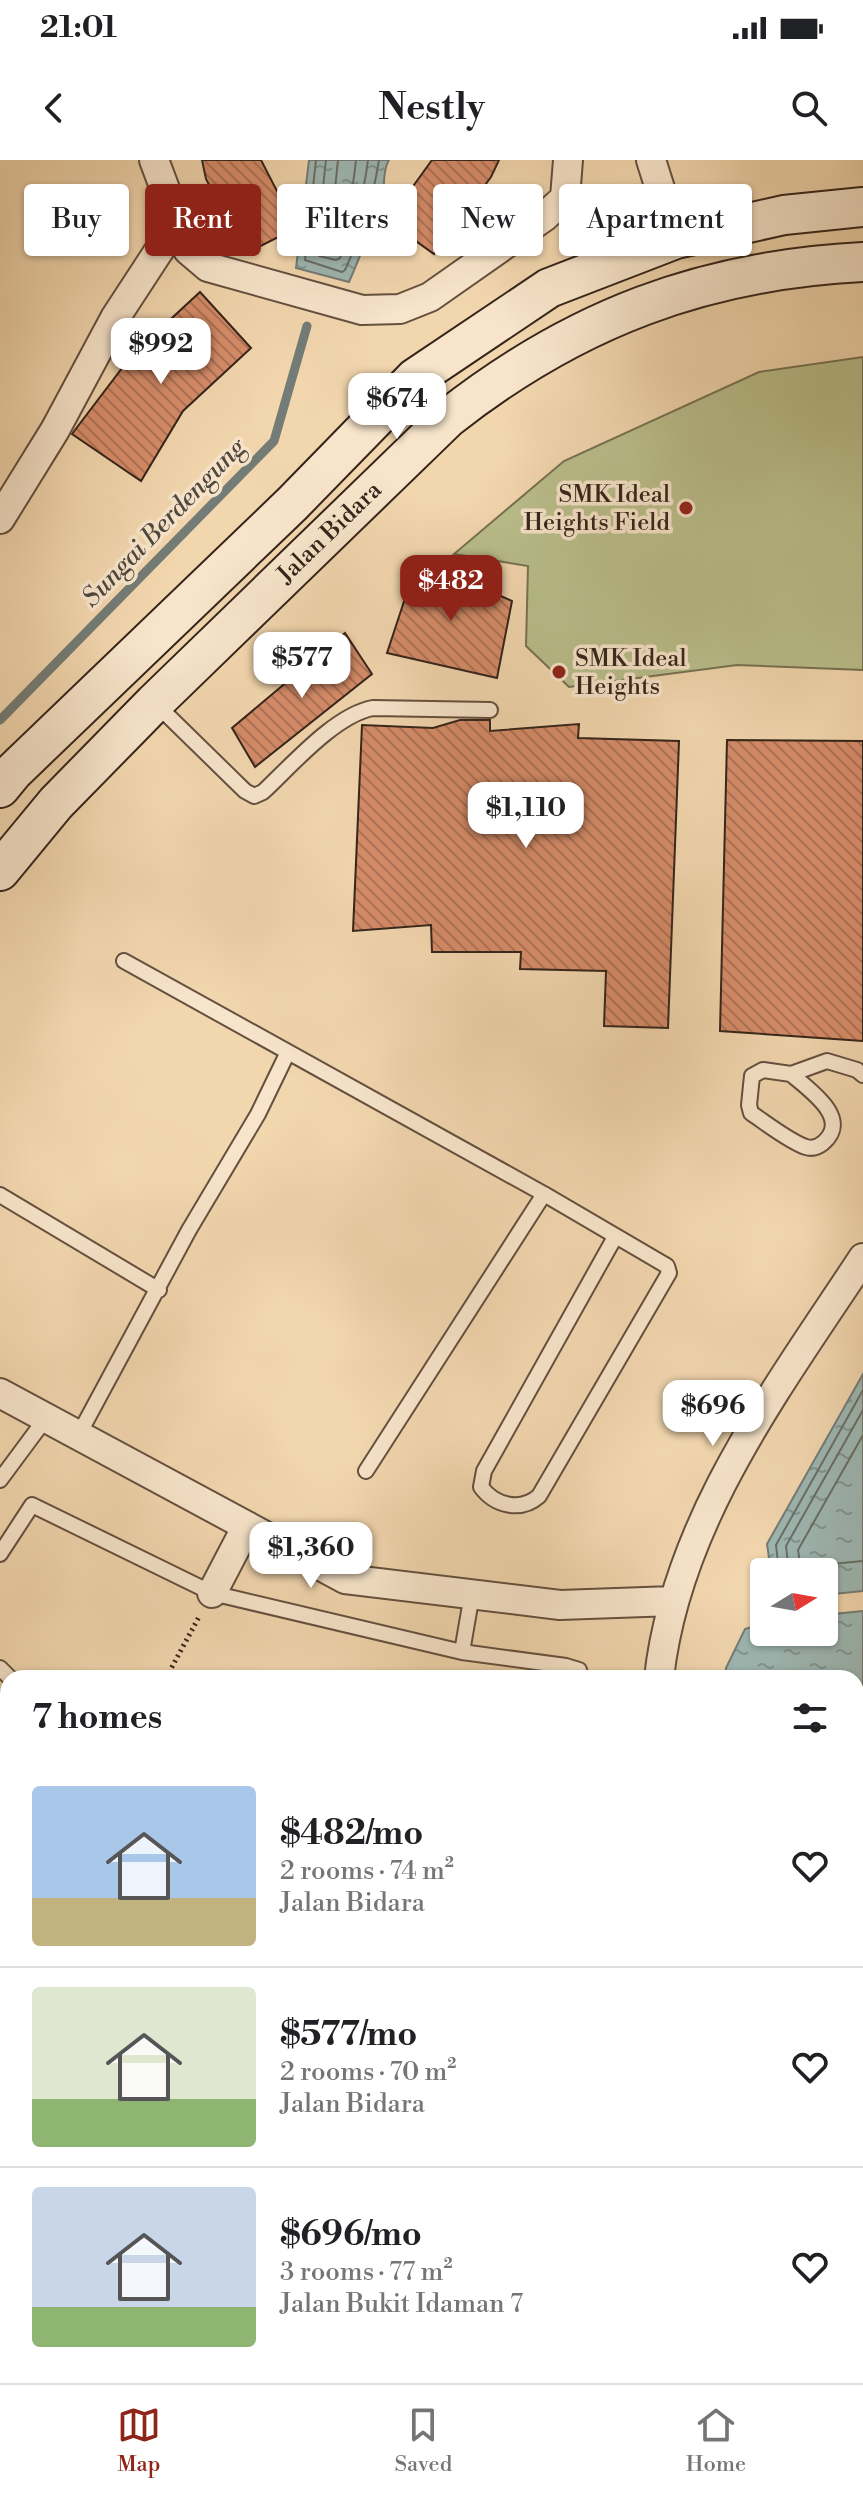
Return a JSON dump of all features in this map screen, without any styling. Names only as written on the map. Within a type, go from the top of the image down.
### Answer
[{"type":"main road","name":"Jalan Bidara","points":[[752,222],[784,215],[863,207]]},
{"type":"main road","name":"Jalan Bidara","points":[[0,788],[14,771],[292,504],[415,378],[549,288],[632,256]]},
{"type":"main road","name":"Jalan Bidara","points":[[0,871],[56,803],[154,703],[448,418],[520,367],[579,332],[643,305],[704,285],[819,264],[863,262]]},
{"type":"street","points":[[154,160],[163,184]]},
{"type":"street","points":[[195,256],[208,267],[362,310],[400,309],[430,297],[544,217],[565,198],[568,160]]},
{"type":"street","points":[[651,160],[659,184]]},
{"type":"street","points":[[0,519],[55,430],[115,318],[155,256]]},
{"type":"street","points":[[660,1670],[673,1601],[708,1513],[758,1419],[863,1258]]},
{"type":"street","points":[[0,1393],[345,1579],[560,1605],[673,1601]]},
{"type":"street","points":[[212,1593],[247,1526]]},
{"type":"lane","points":[[154,703],[245,791],[254,796],[263,792],[357,711],[373,708],[490,710]]},
{"type":"lane","points":[[124,961],[544,1194],[667,1266],[669,1273],[539,1496],[530,1505],[518,1508],[488,1496],[481,1487],[484,1471],[615,1237]]},
{"type":"lane","points":[[78,1436],[189,1230],[258,1114],[287,1054]]},
{"type":"lane","points":[[791,1074],[823,1101],[831,1113],[832,1131],[819,1147],[807,1148],[751,1113],[752,1076],[763,1070],[791,1074],[827,1061],[857,1070],[863,1075]]},
{"type":"lane","points":[[366,1471],[544,1194]]},
{"type":"lane","points":[[0,1195],[159,1290]]},
{"type":"lane","points":[[0,1480],[46,1418]]},
{"type":"lane","points":[[0,1554],[32,1505],[212,1593],[462,1652],[579,1670]]},
{"type":"lane","points":[[462,1652],[472,1594]]},
{"type":"path","points":[[170,1670],[212,1593]]},
{"type":"green space","name":"SMK Ideal Heights Field","points":[[863,357],[863,670],[737,665],[569,687],[526,646],[528,566],[454,554],[564,461],[759,372]]},
{"type":"water","points":[[309,160],[389,160],[384,184],[306,184]]},
{"type":"water","points":[[297,256],[360,256],[349,282],[296,268]]},
{"type":"water","points":[[863,1374],[863,1591],[838,1594],[838,1558],[769,1558],[767,1544]]},
{"type":"water","points":[[863,1611],[863,1670],[726,1670],[745,1629],[750,1627],[750,1646],[838,1646],[838,1614]]},
{"type":"building","points":[[202,160],[261,160],[277,191],[277,238],[261,246],[261,184],[209,184]]},
{"type":"building","points":[[432,160],[499,160],[486,184],[433,184],[433,253],[417,242],[415,184]]},
{"type":"building","points":[[200,292],[251,348],[183,411],[141,481],[72,434],[132,355]]},
{"type":"building","points":[[418,559],[512,601],[497,678],[387,653]]},
{"type":"building","points":[[345,633],[372,674],[255,767],[232,728]]},
{"type":"building","points":[[460,720],[490,720],[490,731],[579,724],[578,738],[679,741],[668,1028],[604,1026],[606,971],[520,969],[521,952],[432,952],[431,925],[353,931],[362,725],[433,728]]},
{"type":"building","points":[[727,740],[863,741],[863,1041],[720,1031]]},
{"type":"waterway","name":"Sungai Berdengung","points":[[0,720],[274,441],[307,326]]},
{"type":"place","name":"SMK Ideal Heights Field","points":[[686,508]]},
{"type":"place","name":"SMK Ideal Heights","points":[[559,672]]}]
